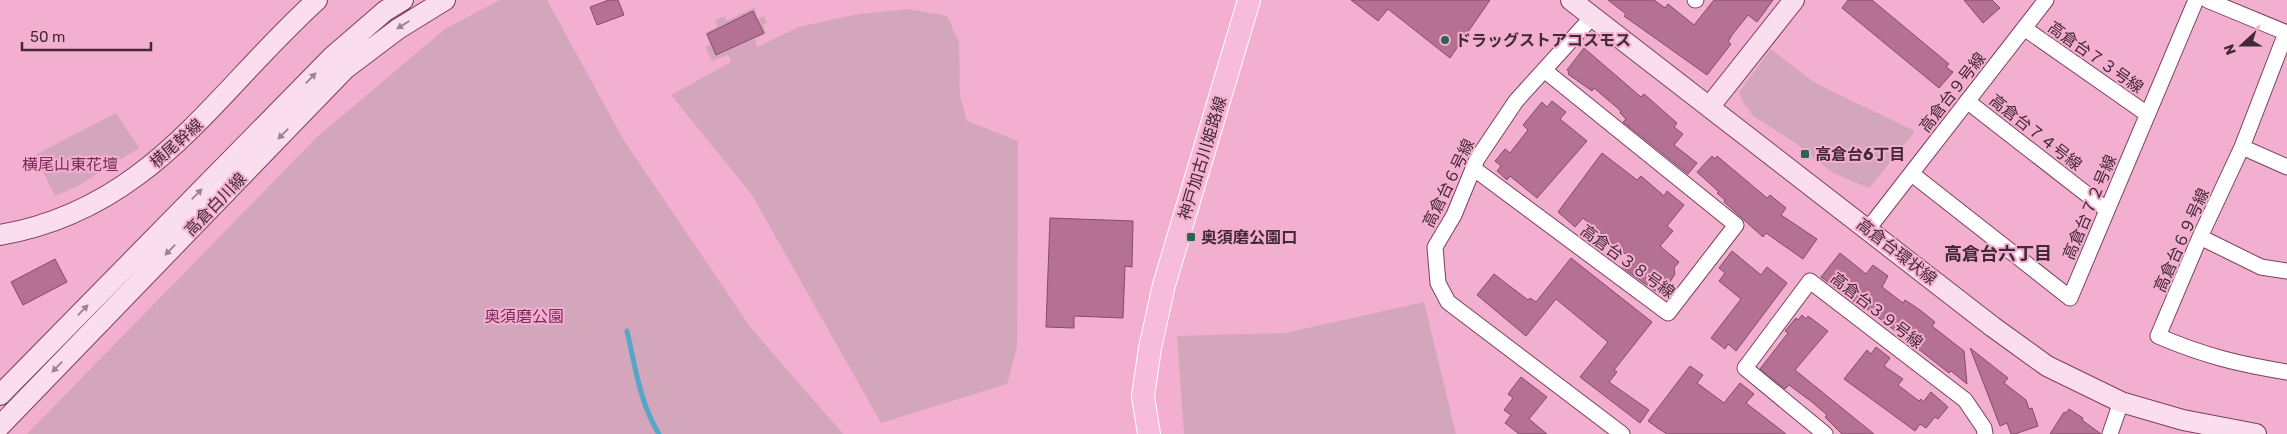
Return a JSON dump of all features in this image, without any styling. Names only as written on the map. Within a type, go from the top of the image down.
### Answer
[{"type":"main road","name":"神戸加古川姫路線","points":[[1149,434],[1143,396],[1150,348],[1164,284],[1249,0]]},
{"type":"street","name":"横尾幹線","points":[[0,235],[46,222],[80,209],[133,180],[169,152],[317,0]]},
{"type":"street","name":"高倉白川線","points":[[0,395],[333,56],[385,11],[403,0]]},
{"type":"street","name":"高倉白川線","points":[[0,426],[345,69],[398,29],[445,0]]},
{"type":"street","name":"高倉台環状線","points":[[1572,0],[1993,327],[2047,366],[2121,402],[2183,420],[2256,434]]},
{"type":"street","points":[[1710,106],[1794,0]]},
{"type":"street","name":"高倉台９号線","points":[[1868,229],[2046,0]]},
{"type":"street","name":"高倉台７２号線","points":[[1912,174],[2070,298],[2196,0]]},
{"type":"street","points":[[2207,0],[2286,33]]},
{"type":"street","name":"高倉台６号線","points":[[1593,16],[1516,101],[1477,158],[1454,215],[1435,247],[1438,283],[1448,302],[1622,434]]},
{"type":"street","name":"高倉台７３号線","points":[[2024,28],[2147,114]]},
{"type":"street","name":"高倉台６９号線","points":[[2286,33],[2242,147],[2200,236],[2158,336],[2198,353],[2234,363],[2287,372]]},
{"type":"street","name":"高倉台３８号線","points":[[1473,168],[1668,313],[1736,225],[1544,70]]},
{"type":"street","name":"高倉台７４号線","points":[[1967,101],[2107,210]]},
{"type":"street","points":[[2242,147],[2287,167]]},
{"type":"street","points":[[2200,236],[2261,267],[2287,271]]},
{"type":"street","name":"高倉台３９号線","points":[[1825,434],[1745,368],[1810,281],[1965,400],[1984,428],[1985,434]]},
{"type":"street","points":[[2110,434],[2121,402]]},
{"type":"green space","name":"奥須磨公園","points":[[500,0],[547,0],[623,139],[751,328],[843,434],[27,434],[317,137],[445,29]]},
{"type":"green space","points":[[755,7],[757,19],[764,16],[767,23],[763,24],[766,34],[755,39],[757,47],[799,27],[858,14],[909,9],[947,16],[959,42],[960,96],[967,121],[1018,141],[1017,347],[1007,384],[881,423],[752,195],[671,95],[731,62],[728,55],[712,61],[705,47],[710,44],[705,33],[717,27],[715,20],[725,16],[726,21]]},
{"type":"green space","points":[[1771,49],[1811,80],[1913,130],[1914,133],[1869,188],[1833,173],[1794,142],[1753,116],[1743,102],[1739,92]]},
{"type":"green space","name":"横尾山東花壇","points":[[116,113],[139,148],[78,186],[55,196],[35,155]]},
{"type":"green space","points":[[1424,302],[1456,434],[1184,434],[1177,336],[1285,333]]},
{"type":"building","points":[[609,0],[618,0],[624,15],[597,25],[590,7]]},
{"type":"building","name":"ドラッグストアコスモス","points":[[1351,0],[1490,0],[1450,58],[1388,9],[1378,21]]},
{"type":"building","points":[[1608,0],[1654,0],[1665,8],[1668,4],[1694,25],[1714,0],[1773,0],[1757,22],[1748,15],[1732,35],[1728,42],[1731,44],[1707,75],[1624,16],[1626,14]]},
{"type":"building","points":[[1848,0],[1872,0],[1949,64],[1946,67],[1953,72],[1939,88],[1842,8]]},
{"type":"building","points":[[1964,0],[1992,0],[2000,8],[1983,23]]},
{"type":"building","points":[[753,11],[764,33],[716,55],[707,34]]},
{"type":"building","points":[[1584,48],[1641,97],[1644,94],[1677,123],[1674,127],[1683,134],[1674,145],[1697,163],[1688,174],[1623,122],[1626,119],[1620,113],[1621,111],[1594,88],[1592,91],[1568,74],[1567,70]]},
{"type":"building","points":[[1552,101],[1566,112],[1560,119],[1587,141],[1537,198],[1510,176],[1507,180],[1497,171],[1501,166],[1495,161],[1505,149],[1510,153],[1528,130],[1523,125],[1542,102],[1547,107]]},
{"type":"building","points":[[1602,153],[1637,180],[1641,176],[1664,196],[1667,191],[1684,205],[1667,226],[1673,231],[1660,246],[1679,262],[1674,268],[1675,274],[1668,285],[1655,291],[1622,267],[1630,258],[1583,218],[1575,227],[1558,212]]},
{"type":"building","points":[[1712,156],[1715,159],[1717,156],[1767,198],[1770,195],[1786,208],[1781,215],[1817,239],[1803,259],[1766,233],[1763,237],[1724,202],[1725,200],[1717,193],[1719,192],[1697,172]]},
{"type":"building","points":[[1050,218],[1133,221],[1132,267],[1125,266],[1123,318],[1074,316],[1074,328],[1046,327]]},
{"type":"building","points":[[1732,251],[1761,275],[1767,267],[1787,283],[1736,351],[1728,344],[1725,349],[1711,338],[1741,299],[1719,281],[1725,273],[1719,268]]},
{"type":"building","points":[[1840,253],[1866,274],[1873,265],[1888,276],[1882,287],[1903,303],[1905,300],[1920,310],[1935,322],[1932,326],[1964,351],[1967,384],[1951,371],[1949,373],[1866,308],[1865,310],[1821,277]]},
{"type":"building","points":[[1571,258],[1652,322],[1614,370],[1617,372],[1609,382],[1649,410],[1640,423],[1580,377],[1608,342],[1556,299],[1526,336],[1477,295],[1494,274],[1528,300],[1530,298],[1536,302]]},
{"type":"building","points":[[55,259],[67,282],[23,305],[11,282]]},
{"type":"building","points":[[1802,315],[1806,319],[1808,316],[1828,331],[1795,370],[1874,434],[1842,434],[1825,417],[1827,415],[1812,402],[1789,385],[1785,389],[1760,369],[1788,333],[1785,331],[1796,318],[1798,320]]},
{"type":"building","points":[[1876,347],[1890,358],[1884,366],[1903,379],[1898,385],[1923,402],[1931,392],[1948,407],[1938,419],[1935,417],[1926,428],[1920,424],[1915,431],[1844,379],[1867,350],[1871,354]]},
{"type":"building","points":[[1970,348],[2008,378],[2004,383],[2026,400],[2029,409],[2032,408],[2038,426],[2011,434],[2007,423],[2000,426]]},
{"type":"building","points":[[1690,366],[1703,375],[1697,383],[1724,403],[1740,383],[1754,394],[1746,403],[1786,434],[1667,434],[1659,429],[1648,421]]},
{"type":"building","points":[[1521,377],[1547,397],[1529,419],[1547,434],[1519,434],[1505,423],[1511,415],[1504,410],[1513,398],[1508,394]]},
{"type":"building","points":[[2069,409],[2083,418],[2082,420],[2101,434],[2050,434],[2064,412],[2066,413]]},
{"type":"waterway","points":[[627,331],[647,410],[659,434]]},
{"type":"place","name":"ドラッグストアコスモス","points":[[1445,40]]},
{"type":"place","name":"高倉台6丁目","points":[[1805,154]]},
{"type":"place","name":"奥須磨公園口","points":[[1191,237]]},
{"type":"district","name":"高倉台六丁目","points":[[1998,254]]}]
